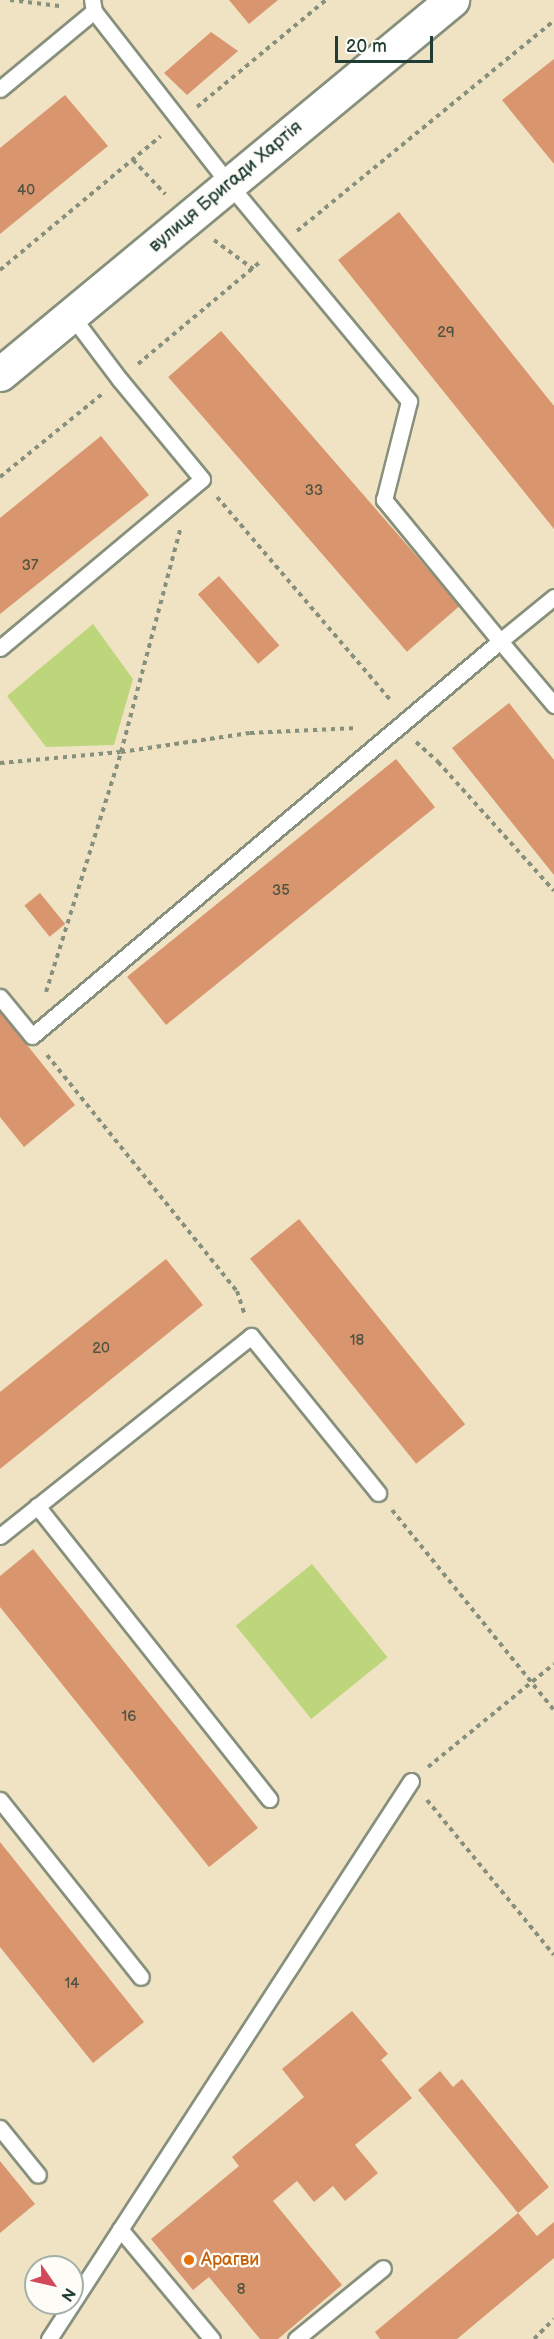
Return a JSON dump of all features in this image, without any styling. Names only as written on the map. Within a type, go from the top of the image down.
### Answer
[{"type":"street","name":"вулиця Бригади Хартія","points":[[0,374],[452,0]]},
{"type":"lane","points":[[0,88],[93,5],[230,184],[409,401],[384,501],[554,705]]},
{"type":"lane","points":[[0,648],[202,479],[120,380],[71,315]]},
{"type":"lane","points":[[0,997],[32,1036],[554,597]]},
{"type":"lane","points":[[0,1536],[251,1336],[378,1493]]},
{"type":"lane","points":[[37,1506],[270,1799]]},
{"type":"lane","points":[[49,2339],[411,1781]]},
{"type":"lane","points":[[0,1800],[141,1977]]},
{"type":"lane","points":[[0,2128],[38,2175]]},
{"type":"lane","points":[[120,2229],[212,2339]]},
{"type":"lane","points":[[296,2339],[383,2268]]},
{"type":"path","points":[[10,0],[93,5]]},
{"type":"path","points":[[202,479],[403,723],[554,891]]},
{"type":"path","points":[[176,545],[121,752],[32,1036],[237,1291],[251,1336]]},
{"type":"path","points":[[0,764],[48,757],[121,752],[250,733],[403,723]]},
{"type":"path","points":[[378,1493],[533,1681],[554,1710]]},
{"type":"path","points":[[554,1664],[411,1781],[554,1955]]},
{"type":"path","points":[[534,2339],[554,2319]]},
{"type":"green space","points":[[93,624],[133,679],[114,745],[46,747],[7,696]]},
{"type":"green space","points":[[312,1564],[388,1657],[311,1719],[236,1626]]},
{"type":"building","points":[[229,0],[278,0],[249,24]]},
{"type":"building","points":[[211,32],[238,51],[187,95],[164,73]]},
{"type":"building","points":[[554,59],[554,164],[502,100]]},
{"type":"building","points":[[65,95],[108,146],[0,234],[0,148]]},
{"type":"building","points":[[399,212],[554,406],[554,529],[338,260]]},
{"type":"building","points":[[221,331],[460,606],[407,652],[168,377]]},
{"type":"building","points":[[101,436],[149,495],[0,614],[0,518]]},
{"type":"building","points":[[219,576],[279,645],[258,664],[198,594]]},
{"type":"building","points":[[509,703],[554,760],[554,875],[452,748]]},
{"type":"building","points":[[396,759],[435,807],[166,1025],[127,977]]},
{"type":"building","points":[[40,893],[65,924],[50,937],[24,906]]},
{"type":"building","points":[[0,1011],[75,1105],[24,1147],[0,1117]]},
{"type":"building","points":[[299,1219],[465,1424],[416,1464],[250,1259]]},
{"type":"building","points":[[166,1259],[203,1305],[0,1469],[0,1392]]},
{"type":"building","points":[[33,1549],[258,1828],[209,1867],[0,1607],[0,1576]]},
{"type":"building","points":[[0,1842],[144,2022],[93,2063],[0,1947]]},
{"type":"building","points":[[352,2011],[388,2054],[381,2060],[412,2098],[355,2145],[378,2173],[345,2201],[333,2186],[314,2202],[297,2181],[273,2201],[342,2285],[278,2339],[260,2339],[209,2277],[193,2290],[151,2239],[239,2166],[232,2157],[304,2097],[282,2069]]},
{"type":"building","points":[[440,2071],[453,2087],[462,2079],[549,2187],[518,2213],[418,2090]]},
{"type":"building","points":[[0,2161],[35,2204],[0,2233]]},
{"type":"building","points":[[518,2213],[537,2236],[554,2222],[554,2258],[457,2339],[380,2339],[375,2332]]},
{"type":"place","name":"Арагви","points":[[189,2260]]}]
